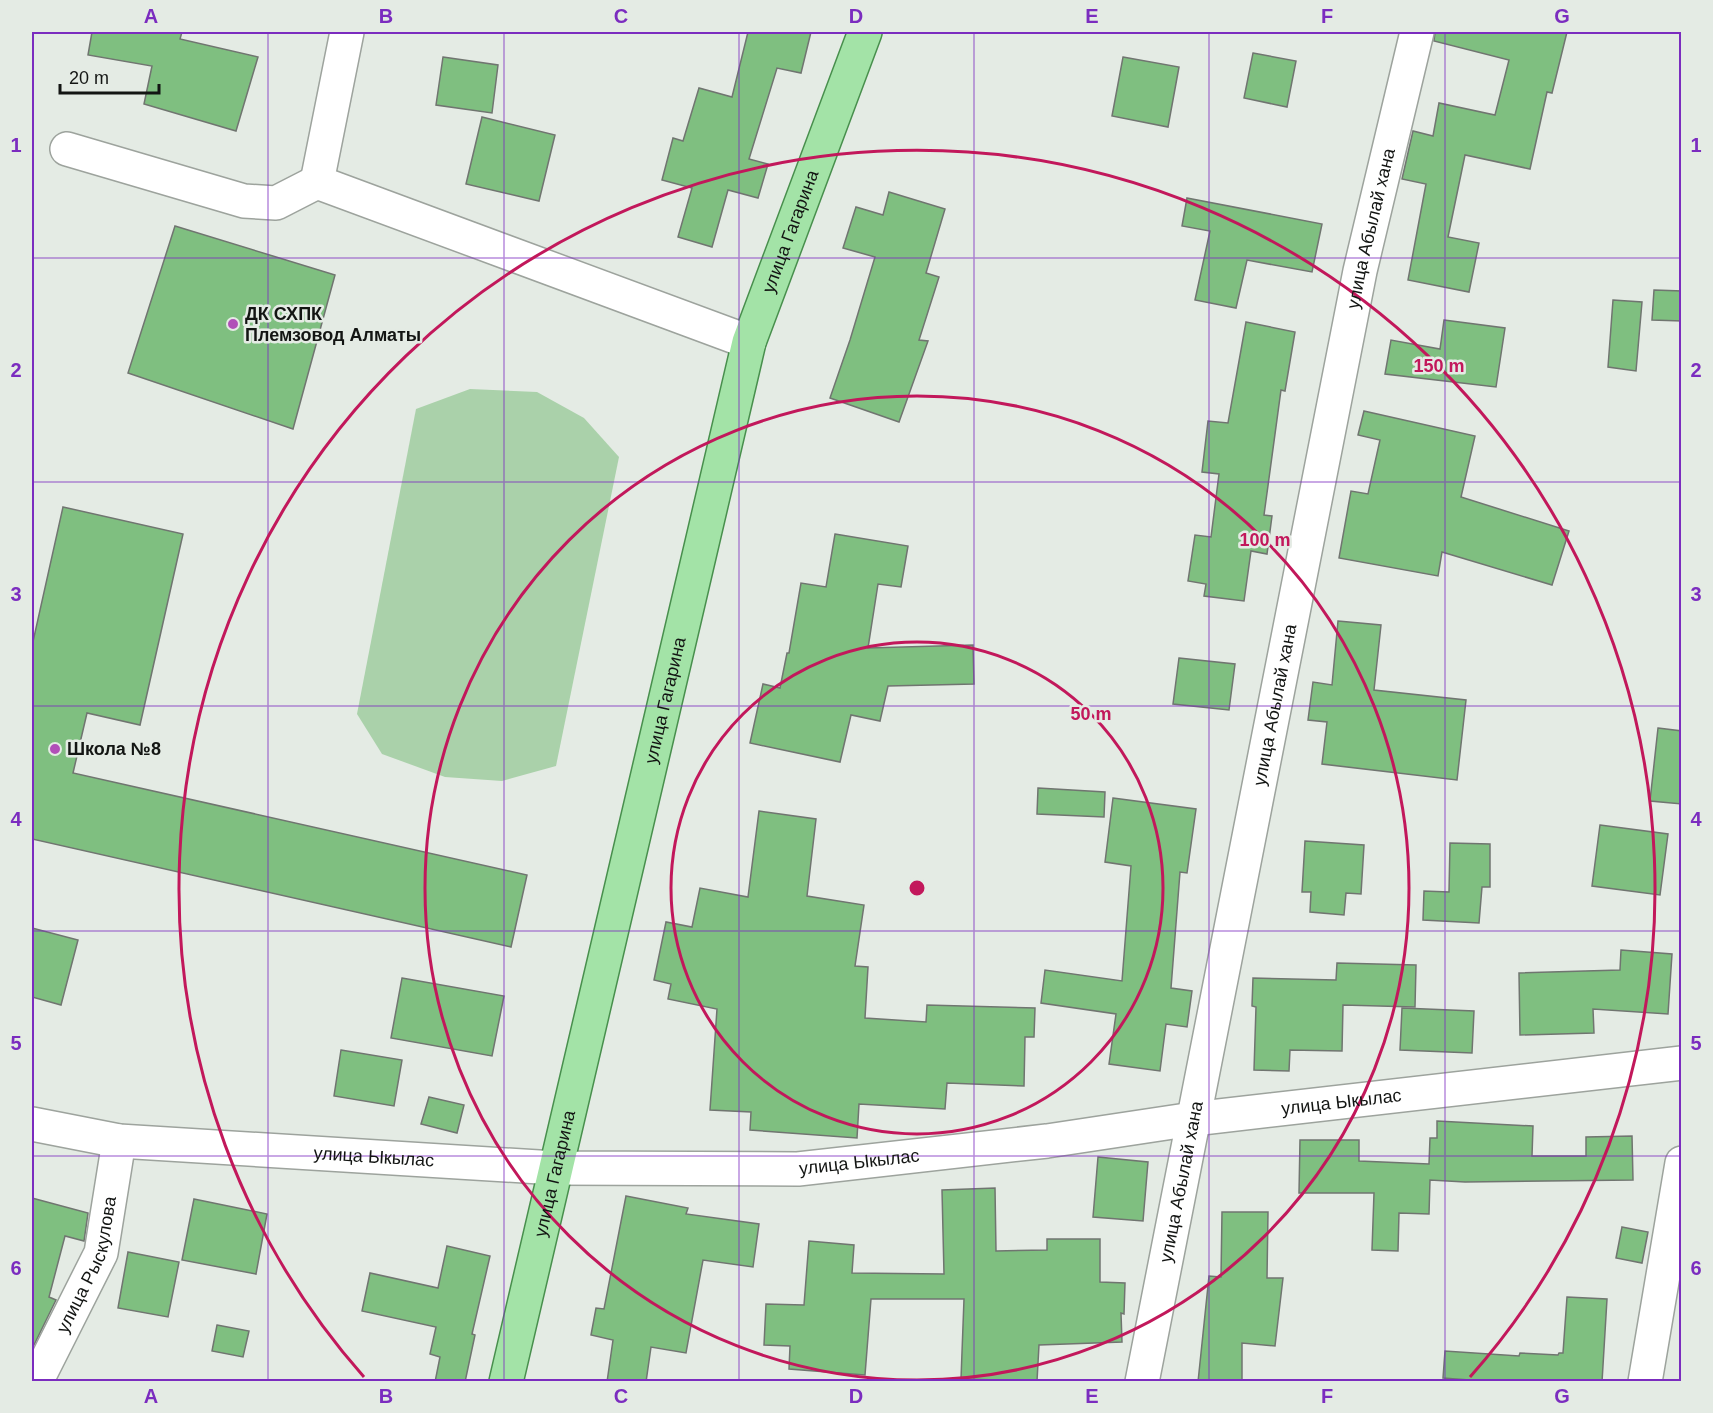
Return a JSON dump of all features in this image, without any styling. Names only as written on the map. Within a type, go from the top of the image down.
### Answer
[{"type":"main road","name":"улица Гагарина","points":[[506,1382],[748,342],[865,32]]},
{"type":"street","points":[[317,182],[347,32]]},
{"type":"street","name":"улица Абылай хана","points":[[1142,1382],[1360,271],[1417,32]]},
{"type":"street","points":[[67,149],[244,201],[276,203],[317,182],[748,342]]},
{"type":"street","name":"улица Ыкылас","points":[[32,1124],[119,1141],[555,1168],[798,1169],[1047,1141],[1193,1119],[1682,1062]]},
{"type":"street","name":"улица Рыскулова","points":[[36,1382],[101,1253],[119,1141]]},
{"type":"street","points":[[1645,1382],[1682,1163]]},
{"type":"green space","points":[[470,389],[537,392],[584,418],[619,457],[556,766],[502,781],[445,777],[382,754],[357,714],[416,409]]},
{"type":"building","points":[[92,32],[182,32],[180,39],[258,57],[236,131],[144,104],[152,66],[88,55]]},
{"type":"building","points":[[748,32],[811,32],[801,73],[777,68],[749,159],[768,164],[758,198],[728,190],[712,247],[678,237],[692,188],[662,180],[673,138],[683,141],[699,88],[732,97]]},
{"type":"building","points":[[1435,32],[1567,32],[1552,93],[1547,92],[1530,169],[1465,155],[1448,237],[1479,243],[1469,292],[1408,280],[1426,184],[1402,179],[1413,131],[1433,136],[1439,103],[1495,115],[1509,60],[1434,41]]},
{"type":"building","points":[[1253,53],[1296,61],[1287,107],[1244,98]]},
{"type":"building","points":[[443,57],[498,65],[492,113],[436,105]]},
{"type":"building","points":[[1123,57],[1179,67],[1168,127],[1112,116]]},
{"type":"building","points":[[482,117],[555,135],[539,201],[466,184]]},
{"type":"building","points":[[889,192],[945,209],[926,273],[939,277],[919,340],[928,341],[899,422],[830,398],[875,257],[843,248],[856,207],[883,215]]},
{"type":"building","points":[[1187,198],[1322,224],[1312,272],[1247,260],[1236,308],[1195,300],[1210,231],[1182,226]]},
{"type":"building","name":"ДК СХПК Племзовод Алматы","points":[[175,226],[335,275],[293,429],[128,373]]},
{"type":"building","points":[[1654,290],[1682,291],[1682,321],[1652,320]]},
{"type":"building","points":[[1613,300],[1642,302],[1636,371],[1608,367]]},
{"type":"building","points":[[1444,320],[1505,328],[1496,387],[1385,374],[1391,340],[1440,349]]},
{"type":"building","points":[[1246,322],[1295,332],[1285,391],[1281,390],[1264,515],[1272,516],[1267,554],[1251,551],[1244,601],[1204,596],[1206,584],[1188,581],[1195,535],[1211,537],[1219,474],[1202,472],[1208,421],[1228,423]]},
{"type":"building","points":[[1364,411],[1475,436],[1461,497],[1569,531],[1552,585],[1442,552],[1438,576],[1339,558],[1351,491],[1368,494],[1380,440],[1358,435]]},
{"type":"building","name":"Школа №8","points":[[63,507],[183,534],[140,725],[87,713],[73,773],[527,875],[511,947],[32,839],[32,646]]},
{"type":"building","points":[[835,534],[908,546],[901,587],[878,584],[868,648],[973,645],[974,684],[888,686],[880,721],[851,715],[840,762],[750,743],[763,684],[780,688],[787,653],[789,653],[801,583],[826,587]]},
{"type":"building","points":[[1338,621],[1381,625],[1374,690],[1466,700],[1457,780],[1322,764],[1327,722],[1308,720],[1313,682],[1332,685]]},
{"type":"building","points":[[1179,658],[1235,664],[1229,710],[1173,704]]},
{"type":"building","points":[[1658,728],[1682,731],[1682,804],[1650,801]]},
{"type":"building","points":[[1038,788],[1105,792],[1104,817],[1037,814]]},
{"type":"building","points":[[1113,798],[1196,809],[1187,873],[1180,872],[1171,988],[1192,991],[1187,1027],[1166,1024],[1160,1071],[1109,1064],[1116,1014],[1041,1003],[1045,970],[1122,981],[1131,866],[1105,862]]},
{"type":"building","points":[[759,811],[816,819],[807,896],[864,905],[855,966],[868,967],[865,1018],[926,1022],[927,1005],[1035,1008],[1034,1037],[1025,1037],[1024,1086],[947,1083],[945,1109],[859,1104],[857,1138],[750,1130],[751,1112],[710,1110],[717,1009],[668,999],[671,984],[654,980],[666,922],[692,927],[700,888],[748,897]]},
{"type":"building","points":[[1600,825],[1668,834],[1660,895],[1592,886]]},
{"type":"building","points":[[1305,841],[1364,845],[1361,894],[1346,893],[1344,915],[1310,912],[1311,892],[1302,892]]},
{"type":"building","points":[[1450,843],[1490,844],[1490,887],[1482,887],[1479,923],[1423,920],[1424,891],[1449,892]]},
{"type":"building","points":[[32,928],[78,940],[61,1005],[32,997]]},
{"type":"building","points":[[1621,950],[1672,954],[1668,1014],[1593,1009],[1594,1033],[1520,1035],[1519,973],[1620,970]]},
{"type":"building","points":[[1337,963],[1416,965],[1415,1007],[1343,1005],[1342,1051],[1290,1050],[1289,1071],[1254,1070],[1256,1007],[1252,1006],[1253,978],[1336,980]]},
{"type":"building","points":[[402,978],[504,996],[492,1056],[391,1038]]},
{"type":"building","points":[[1402,1008],[1474,1011],[1472,1053],[1400,1050]]},
{"type":"building","points":[[341,1050],[402,1060],[394,1106],[334,1096]]},
{"type":"building","points":[[429,1097],[464,1105],[457,1133],[421,1124]]},
{"type":"building","points":[[1437,1121],[1533,1126],[1532,1156],[1586,1156],[1586,1137],[1632,1136],[1633,1180],[1465,1182],[1430,1180],[1429,1214],[1399,1213],[1398,1251],[1372,1250],[1374,1193],[1299,1193],[1300,1140],[1359,1140],[1359,1161],[1429,1164],[1430,1138],[1437,1138]]},
{"type":"building","points":[[1098,1157],[1148,1162],[1143,1221],[1093,1217]]},
{"type":"building","points":[[995,1188],[996,1251],[1047,1250],[1047,1239],[1100,1239],[1100,1282],[1125,1283],[1124,1314],[1121,1313],[1122,1342],[1039,1345],[1037,1381],[961,1379],[964,1299],[871,1299],[865,1375],[789,1369],[790,1346],[764,1345],[766,1304],[804,1305],[809,1241],[854,1245],[852,1273],[944,1274],[942,1190]]},
{"type":"building","points":[[626,1196],[688,1208],[686,1214],[759,1224],[753,1267],[703,1260],[686,1353],[651,1347],[646,1382],[607,1382],[613,1340],[591,1335],[596,1308],[604,1309]]},
{"type":"building","points":[[32,1198],[88,1213],[84,1241],[65,1236],[49,1297],[56,1300],[32,1349]]},
{"type":"building","points":[[194,1199],[267,1214],[256,1274],[182,1260]]},
{"type":"building","points":[[1222,1212],[1268,1212],[1267,1278],[1283,1278],[1275,1346],[1242,1343],[1242,1382],[1198,1382],[1209,1276],[1221,1277]]},
{"type":"building","points":[[1622,1227],[1648,1232],[1642,1263],[1616,1258]]},
{"type":"building","points":[[447,1246],[490,1256],[472,1334],[475,1335],[465,1382],[435,1382],[440,1357],[430,1354],[436,1327],[362,1311],[370,1273],[438,1288]]},
{"type":"building","points":[[128,1252],[179,1262],[168,1317],[118,1308]]},
{"type":"building","points":[[1567,1297],[1607,1299],[1602,1382],[1496,1382],[1443,1378],[1445,1351],[1519,1356],[1520,1353],[1558,1355],[1563,1353]]},
{"type":"building","points":[[217,1325],[249,1331],[243,1357],[212,1351]]},
{"type":"place","name":"ДК СХПК Племзовод Алматы","points":[[233,324]]},
{"type":"place","name":"Школа №8","points":[[55,749]]}]
